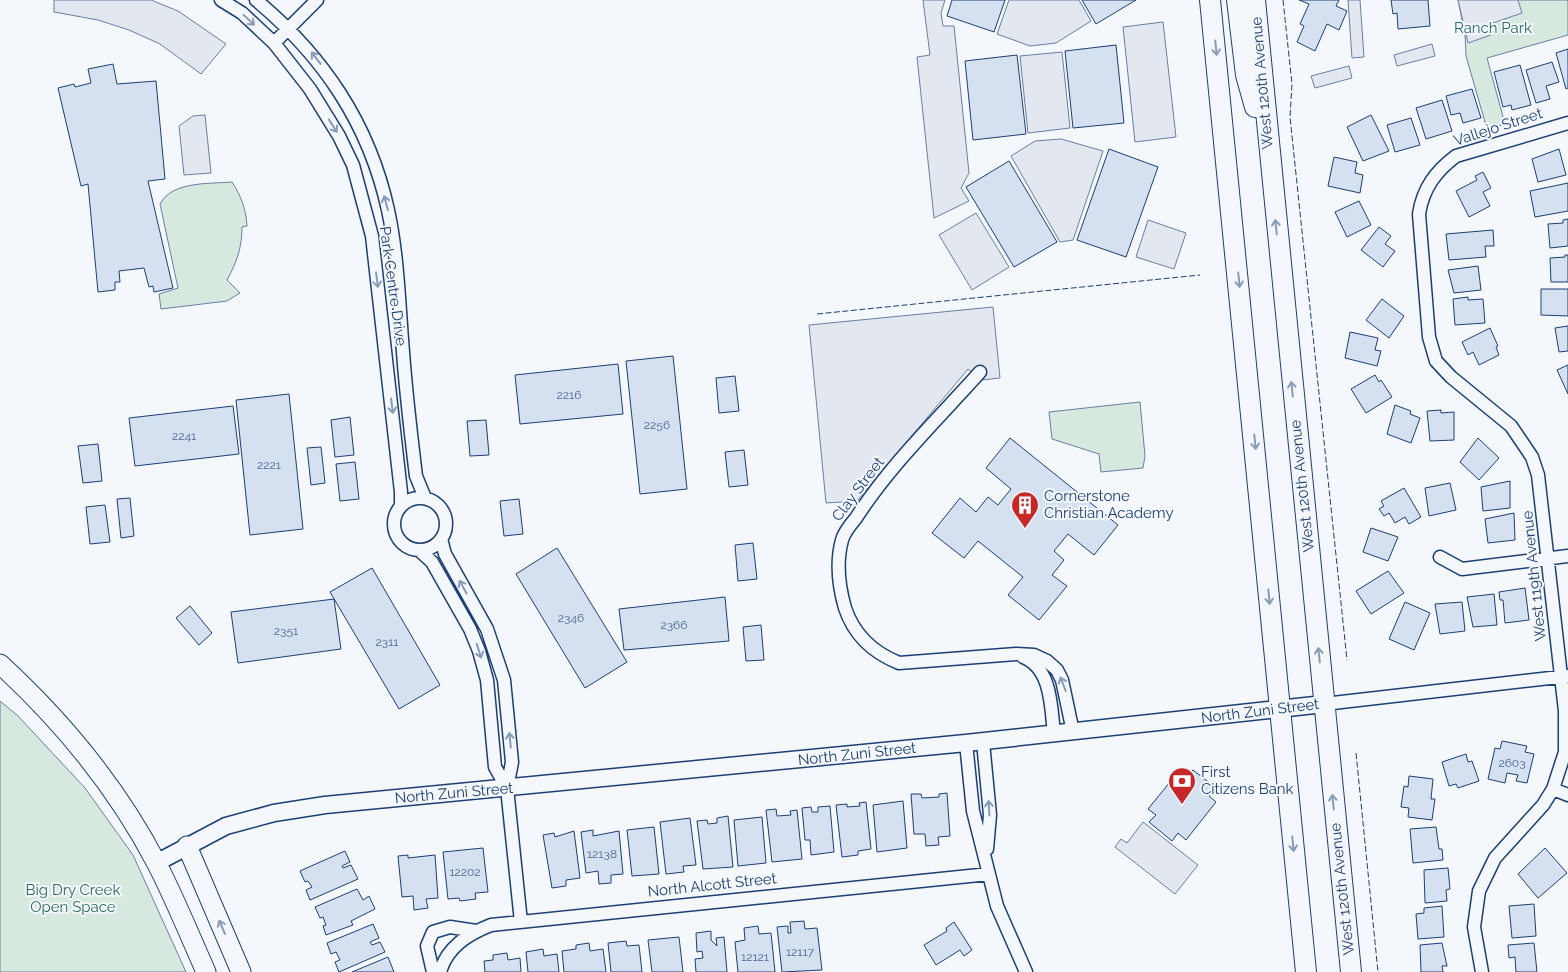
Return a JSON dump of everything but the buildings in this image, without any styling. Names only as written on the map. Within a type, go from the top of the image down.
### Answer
[{"type":"main road","points":[[1210,0],[1306,972]]},
{"type":"main road","points":[[1237,0],[1246,75],[1270,167]]},
{"type":"main road","name":"West 120th Avenue","points":[[1255,0],[1350,972]]},
{"type":"main road","points":[[0,664],[28,690],[95,768],[127,813],[156,863],[178,907],[206,972]]},
{"type":"main road","points":[[187,846],[241,972]]},
{"type":"street","name":"Park Centre Drive","points":[[222,0],[242,13],[274,43],[310,89],[339,136],[353,165],[372,236],[402,492],[401,506]]},
{"type":"street","name":"Park Centre Drive","points":[[256,0],[289,28],[334,81],[356,120],[379,176],[388,210],[397,270],[416,476],[425,498]]},
{"type":"street","points":[[274,43],[317,0]]},
{"type":"street","name":"Vallejo Street","points":[[1424,193],[1443,166],[1456,156],[1568,122]]},
{"type":"street","name":"West 119th Avenue","points":[[1424,193],[1419,214],[1420,235],[1433,354],[1451,377],[1502,418],[1525,444],[1538,474],[1565,676],[1565,752],[1553,789],[1543,805],[1496,858],[1479,891],[1474,927],[1482,972]]},
{"type":"street","name":"Clay Street","points":[[980,372],[881,484],[842,539],[838,566],[841,594],[847,613],[867,644],[882,656],[900,663],[1016,654],[1034,655],[1047,661],[1057,670],[1066,693],[1073,732]]},
{"type":"street","points":[[441,539],[427,549],[410,548],[397,537],[394,521],[401,506],[408,500],[425,498],[439,507],[444,514],[446,522],[441,539],[445,554],[487,629],[504,680],[512,762],[507,788],[521,922]]},
{"type":"street","points":[[419,550],[432,562],[470,629],[479,651],[487,680],[495,766],[507,788]]},
{"type":"street","points":[[1440,556],[1462,568],[1568,556]]},
{"type":"street","points":[[1016,654],[1027,658],[1042,672],[1050,700],[1054,734]]},
{"type":"street","name":"North Zuni Street","points":[[156,863],[226,826],[274,812],[325,805],[966,744],[1565,676]]},
{"type":"street","points":[[983,742],[990,815],[986,856]]},
{"type":"street","points":[[966,744],[974,811],[997,906],[1026,972]]},
{"type":"street","points":[[1553,789],[1568,795]]},
{"type":"street","name":"North Alcott Street","points":[[440,972],[454,946],[476,931],[491,925],[989,874]]},
{"type":"street","points":[[433,972],[427,957],[426,946],[433,932],[450,927],[476,931]]},
{"type":"green space","name":"Ranch Park","points":[[1458,0],[1568,0],[1568,35],[1487,58],[1505,124],[1487,129],[1466,56],[1465,34]]},
{"type":"green space","points":[[232,182],[246,214],[247,226],[242,227],[238,254],[227,280],[240,293],[227,301],[161,309],[159,294],[178,288],[160,204],[173,191],[182,187]]},
{"type":"green space","points":[[1140,402],[1145,456],[1143,468],[1101,472],[1099,454],[1052,439],[1049,412]]},
{"type":"green space","name":"Big Dry Creek Open Space","points":[[0,701],[18,716],[85,788],[133,855],[186,972],[0,972]]},
{"type":"shaded area","points":[[54,0],[151,0],[178,11],[226,44],[201,74],[160,44],[129,30],[98,20],[54,12]]},
{"type":"shaded area","points":[[923,0],[945,0],[941,13],[943,26],[954,26],[969,173],[961,188],[969,201],[934,218],[917,57],[930,55]]},
{"type":"shaded area","points":[[1009,0],[1079,0],[1091,21],[1056,43],[1030,46],[997,34]]},
{"type":"shaded area","points":[[1348,0],[1360,0],[1364,57],[1352,58]]},
{"type":"shaded area","points":[[1458,0],[1518,0],[1522,13],[1490,24],[1491,35],[1468,43]]},
{"type":"shaded area","points":[[1163,22],[1176,137],[1135,142],[1123,27]]},
{"type":"shaded area","points":[[1432,44],[1435,56],[1397,66],[1394,55]]},
{"type":"shaded area","points":[[1062,52],[1070,128],[1028,133],[1020,56]]},
{"type":"shaded area","points":[[1349,66],[1352,78],[1315,88],[1311,76]]},
{"type":"shaded area","points":[[205,115],[211,173],[184,175],[179,126],[193,116]]},
{"type":"shaded area","points":[[1061,139],[1103,151],[1073,240],[1060,242],[1011,156],[1035,141]]},
{"type":"shaded area","points":[[976,213],[1009,267],[972,290],[939,235]]},
{"type":"shaded area","points":[[1148,220],[1186,233],[1174,269],[1136,257]]},
{"type":"shaded area","points":[[993,307],[1000,378],[982,380],[968,369],[857,501],[826,503],[809,325]]},
{"type":"shaded area","points":[[1143,822],[1198,865],[1175,894],[1115,847],[1121,839],[1127,843]]},
{"type":"fence","points":[[1283,0],[1292,84],[1290,117],[1347,660]]},
{"type":"fence","points":[[817,314],[1200,275]]},
{"type":"fence","points":[[1356,753],[1378,972]]},
{"type":"place","name":"Cornerstone Christian Academy","points":[[1025,529]]},
{"type":"place","name":"First Citizens Bank","points":[[1182,805]]}]
